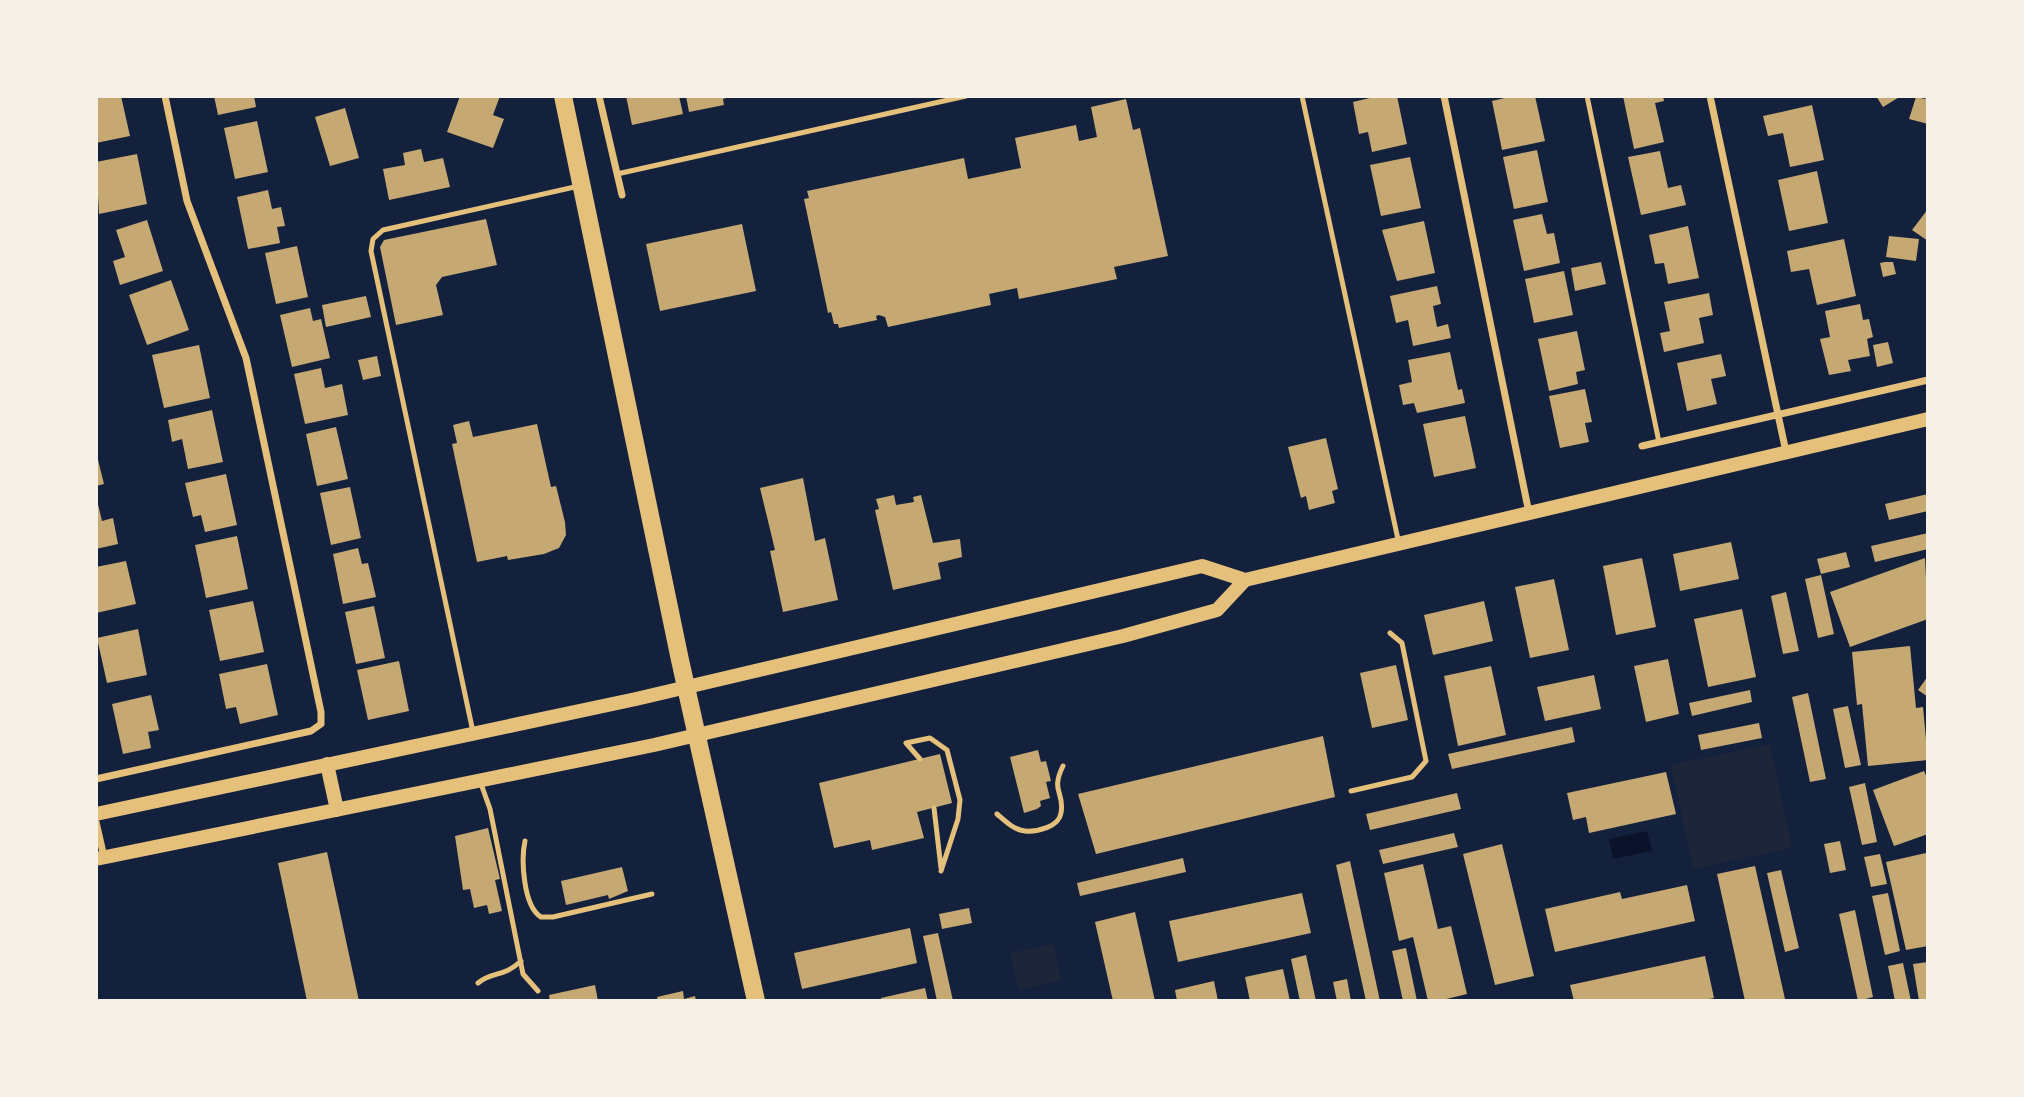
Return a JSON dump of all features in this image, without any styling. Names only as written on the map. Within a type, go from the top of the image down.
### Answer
[{"type":"main road","points":[[563,96],[756,1001]]},
{"type":"main road","points":[[96,814],[687,687],[1202,566],[1245,580],[1928,419]]},
{"type":"main road","points":[[100,858],[698,736],[1217,610],[1245,580]]},
{"type":"main road","points":[[327,764],[337,810]]},
{"type":"street","points":[[96,779],[311,731],[321,724],[321,712],[246,358],[187,201],[165,96]]},
{"type":"street","points":[[599,96],[622,195]]},
{"type":"street","points":[[1444,96],[1529,513]]},
{"type":"street","points":[[1710,96],[1786,452]]},
{"type":"street","points":[[1642,446],[1928,380]]},
{"type":"street","points":[[96,822],[100,858]]},
{"type":"lane","points":[[617,174],[967,96]]},
{"type":"lane","points":[[1301,96],[1399,544]]},
{"type":"lane","points":[[1587,96],[1659,442]]},
{"type":"lane","points":[[473,733],[371,251],[373,239],[383,230],[582,186]]},
{"type":"lane","points":[[1351,791],[1412,777],[1426,761],[1402,643],[1390,633]]},
{"type":"lane","points":[[920,759],[906,743],[930,738],[947,750],[960,800],[958,819],[942,871],[934,808]]},
{"type":"lane","points":[[997,814],[1024,831],[1047,828],[1057,822],[1061,813],[1055,782],[1063,766]]},
{"type":"lane","points":[[480,780],[490,809],[523,974],[538,991]]},
{"type":"lane","points":[[525,841],[521,859],[531,906],[541,917],[553,917],[652,894]]},
{"type":"lane","points":[[478,983],[484,978],[508,973],[521,961]]},
{"type":"shaded area","points":[[1770,744],[1792,848],[1693,869],[1671,765]]},
{"type":"shaded area","points":[[1647,831],[1652,851],[1613,859],[1609,839]]},
{"type":"shaded area","points":[[1053,944],[1061,980],[1019,990],[1010,953]]},
{"type":"building","points":[[96,96],[121,96],[130,136],[96,143]]},
{"type":"building","points":[[214,96],[254,96],[256,107],[218,115]]},
{"type":"building","points":[[460,96],[500,96],[493,115],[504,119],[493,148],[447,132]]},
{"type":"building","points":[[626,96],[679,96],[683,114],[632,125]]},
{"type":"building","points":[[686,96],[729,97],[723,99],[724,105],[689,112]]},
{"type":"building","points":[[1378,96],[1397,96],[1407,144],[1372,152],[1368,132],[1359,134],[1353,102]]},
{"type":"building","points":[[1513,96],[1535,96],[1545,141],[1502,150],[1492,101]]},
{"type":"building","points":[[1623,96],[1663,96],[1664,101],[1655,103],[1664,142],[1634,149]]},
{"type":"building","points":[[1876,96],[1901,96],[1883,107]]},
{"type":"building","points":[[1926,96],[1928,124],[1909,119],[1916,97],[1925,99]]},
{"type":"building","points":[[1126,99],[1133,130],[1140,128],[1168,256],[1114,267],[1117,279],[1019,299],[1017,288],[989,294],[991,305],[888,327],[885,317],[879,315],[876,316],[877,320],[839,328],[838,324],[834,324],[831,312],[828,313],[804,199],[809,198],[807,191],[964,158],[968,179],[1021,168],[1015,138],[1076,125],[1079,141],[1097,137],[1091,107]]},
{"type":"building","points":[[1812,105],[1824,160],[1790,167],[1783,133],[1768,136],[1763,116]]},
{"type":"building","points":[[345,108],[359,158],[330,166],[315,117]]},
{"type":"building","points":[[257,121],[268,172],[235,179],[224,128]]},
{"type":"building","points":[[421,149],[424,162],[443,158],[450,187],[389,200],[383,169],[405,165],[403,153]]},
{"type":"building","points":[[1537,150],[1548,202],[1514,209],[1503,157]]},
{"type":"building","points":[[1660,151],[1668,188],[1681,185],[1686,205],[1641,215],[1628,157]]},
{"type":"building","points":[[137,154],[147,204],[99,214],[96,162]]},
{"type":"building","points":[[1410,157],[1421,208],[1381,216],[1370,165]]},
{"type":"building","points":[[1817,171],[1828,223],[1789,231],[1778,180]]},
{"type":"building","points":[[268,190],[272,209],[281,207],[285,226],[277,227],[280,243],[248,249],[237,197]]},
{"type":"building","points":[[1928,209],[1928,241],[1912,230]]},
{"type":"building","points":[[1542,214],[1547,234],[1554,233],[1560,263],[1524,271],[1513,220]]},
{"type":"building","points":[[486,219],[497,265],[442,277],[436,285],[443,315],[396,325],[380,247],[384,240]]},
{"type":"building","points":[[147,220],[163,271],[120,285],[113,261],[125,257],[116,230]]},
{"type":"building","points":[[1424,221],[1435,273],[1397,281],[1382,230]]},
{"type":"building","points":[[742,224],[756,291],[660,311],[646,244]]},
{"type":"building","points":[[1688,226],[1699,278],[1668,284],[1664,263],[1655,264],[1649,235]]},
{"type":"building","points":[[1889,236],[1919,239],[1916,261],[1886,257]]},
{"type":"building","points":[[1844,239],[1856,296],[1817,305],[1809,269],[1791,272],[1787,251]]},
{"type":"building","points":[[297,246],[308,297],[276,304],[265,253]]},
{"type":"building","points":[[1601,262],[1606,284],[1575,291],[1571,268]]},
{"type":"building","points":[[1893,262],[1896,274],[1883,277],[1880,263]]},
{"type":"building","points":[[1564,271],[1573,315],[1534,323],[1525,279]]},
{"type":"building","points":[[171,280],[189,330],[147,345],[129,295]]},
{"type":"building","points":[[1437,286],[1441,304],[1433,306],[1437,327],[1448,324],[1451,338],[1413,346],[1408,320],[1396,323],[1390,296]]},
{"type":"building","points":[[1709,293],[1713,315],[1699,318],[1704,343],[1664,352],[1660,333],[1670,331],[1664,302]]},
{"type":"building","points":[[366,296],[371,317],[326,327],[322,305]]},
{"type":"building","points":[[1860,304],[1863,320],[1869,319],[1873,337],[1867,339],[1870,356],[1848,360],[1851,371],[1829,375],[1820,339],[1830,337],[1825,311]]},
{"type":"building","points":[[310,308],[313,321],[321,319],[330,358],[292,367],[280,315]]},
{"type":"building","points":[[1577,331],[1585,370],[1576,372],[1578,384],[1549,391],[1538,339]]},
{"type":"building","points":[[1888,342],[1893,363],[1877,367],[1873,345]]},
{"type":"building","points":[[199,345],[210,398],[164,408],[152,355]]},
{"type":"building","points":[[1450,352],[1458,390],[1462,389],[1465,403],[1417,413],[1414,403],[1403,405],[1399,385],[1412,382],[1408,360]]},
{"type":"building","points":[[1721,354],[1726,376],[1711,379],[1717,404],[1687,411],[1677,363]]},
{"type":"building","points":[[377,356],[381,376],[363,380],[358,360]]},
{"type":"building","points":[[321,368],[325,388],[342,384],[348,415],[305,424],[294,374]]},
{"type":"building","points":[[1585,389],[1592,422],[1585,423],[1589,442],[1560,448],[1549,396]]},
{"type":"building","points":[[212,410],[223,462],[188,469],[182,439],[172,442],[168,420]]},
{"type":"building","points":[[1465,416],[1476,468],[1434,477],[1423,424]]},
{"type":"building","points":[[469,421],[473,437],[537,424],[551,487],[556,486],[565,522],[566,535],[559,548],[544,554],[508,560],[507,556],[477,562],[452,444],[457,443],[453,425]]},
{"type":"building","points":[[336,427],[348,479],[317,486],[306,434]]},
{"type":"building","points":[[1326,438],[1338,489],[1332,491],[1335,503],[1309,510],[1306,496],[1301,498],[1288,447]]},
{"type":"building","points":[[96,452],[104,484],[96,486]]},
{"type":"building","points":[[226,474],[237,525],[205,532],[201,515],[193,517],[185,483]]},
{"type":"building","points":[[803,478],[815,541],[825,538],[838,600],[783,612],[770,551],[775,550],[760,488]]},
{"type":"building","points":[[350,487],[361,538],[331,545],[320,493]]},
{"type":"building","points":[[1928,494],[1928,511],[1889,520],[1885,504]]},
{"type":"building","points":[[894,495],[896,505],[914,502],[913,497],[921,495],[933,543],[960,539],[962,557],[938,563],[941,579],[893,590],[875,510],[879,509],[876,499]]},
{"type":"building","points":[[97,500],[102,521],[113,518],[118,544],[96,549]]},
{"type":"building","points":[[1928,533],[1928,549],[1875,562],[1871,546]]},
{"type":"building","points":[[237,536],[248,589],[206,598],[195,545]]},
{"type":"building","points":[[1731,542],[1739,579],[1680,591],[1673,554]]},
{"type":"building","points":[[358,548],[362,564],[368,563],[376,597],[343,604],[333,554]]},
{"type":"building","points":[[1846,552],[1850,567],[1821,574],[1817,559]]},
{"type":"building","points":[[1642,558],[1656,627],[1616,635],[1603,566]]},
{"type":"building","points":[[1925,558],[1928,619],[1850,647],[1830,592]]},
{"type":"building","points":[[126,561],[136,604],[96,613],[96,567]]},
{"type":"building","points":[[1821,575],[1834,634],[1818,638],[1805,579]]},
{"type":"building","points":[[1554,579],[1569,650],[1530,658],[1515,587]]},
{"type":"building","points":[[1786,592],[1799,651],[1783,654],[1771,596]]},
{"type":"building","points":[[253,601],[264,652],[220,661],[209,610]]},
{"type":"building","points":[[1484,601],[1493,641],[1433,655],[1424,615]]},
{"type":"building","points":[[374,606],[385,658],[356,664],[345,612]]},
{"type":"building","points":[[1742,609],[1756,677],[1708,687],[1694,619]]},
{"type":"building","points":[[138,629],[147,675],[107,683],[97,638]]},
{"type":"building","points":[[1910,646],[1916,708],[1923,707],[1928,760],[1868,766],[1862,704],[1857,705],[1852,652]]},
{"type":"building","points":[[1668,659],[1679,714],[1646,722],[1634,666]]},
{"type":"building","points":[[399,661],[409,711],[368,720],[357,670]]},
{"type":"building","points":[[267,664],[278,715],[240,724],[236,707],[226,709],[219,674]]},
{"type":"building","points":[[1396,665],[1408,720],[1372,728],[1360,673]]},
{"type":"building","points":[[1491,666],[1506,735],[1458,746],[1444,676]]},
{"type":"building","points":[[1594,675],[1601,709],[1545,721],[1537,687]]},
{"type":"building","points":[[1928,676],[1928,697],[1918,690]]},
{"type":"building","points":[[1750,690],[1752,702],[1692,716],[1689,703]]},
{"type":"building","points":[[1808,693],[1826,779],[1810,782],[1792,697]]},
{"type":"building","points":[[151,695],[159,730],[148,732],[151,748],[123,754],[112,704]]},
{"type":"building","points":[[1848,706],[1861,765],[1845,768],[1833,709]]},
{"type":"building","points":[[1759,723],[1762,738],[1701,750],[1698,735]]},
{"type":"building","points":[[1572,727],[1575,742],[1452,769],[1448,754]]},
{"type":"building","points":[[1323,736],[1335,797],[1096,854],[1078,794]]},
{"type":"building","points":[[1038,750],[1041,762],[1046,761],[1051,781],[1046,782],[1050,798],[1040,801],[1041,806],[1037,809],[1024,813],[1010,757]]},
{"type":"building","points":[[940,754],[952,803],[917,812],[924,838],[872,850],[870,840],[834,848],[819,783]]},
{"type":"building","points":[[1924,771],[1928,780],[1928,834],[1894,846],[1873,790]]},
{"type":"building","points":[[1666,772],[1676,814],[1589,833],[1586,817],[1573,820],[1567,793]]},
{"type":"building","points":[[1865,783],[1877,842],[1862,845],[1849,787]]},
{"type":"building","points":[[1457,793],[1461,809],[1370,830],[1366,814]]},
{"type":"building","points":[[488,828],[500,879],[495,880],[502,911],[489,914],[487,905],[474,908],[470,889],[463,890],[455,836]]},
{"type":"building","points":[[1454,833],[1458,847],[1383,864],[1379,850]]},
{"type":"building","points":[[1840,841],[1846,870],[1830,873],[1824,844]]},
{"type":"building","points":[[1502,844],[1534,976],[1495,985],[1463,854]]},
{"type":"building","points":[[327,852],[359,1001],[307,1001],[278,863]]},
{"type":"building","points":[[1926,853],[1928,946],[1906,950],[1886,862]]},
{"type":"building","points":[[1880,854],[1887,884],[1871,887],[1864,857]]},
{"type":"building","points":[[1183,858],[1186,872],[1080,896],[1077,883]]},
{"type":"building","points":[[1350,861],[1380,1001],[1366,1001],[1336,865]]},
{"type":"building","points":[[1423,864],[1438,929],[1451,926],[1467,994],[1438,1001],[1428,1001],[1413,937],[1399,941],[1384,873]]},
{"type":"building","points":[[1755,866],[1785,999],[1779,1001],[1745,1001],[1717,874]]},
{"type":"building","points":[[622,867],[628,891],[609,899],[608,895],[566,905],[561,881]]},
{"type":"building","points":[[1781,870],[1799,948],[1785,952],[1767,873]]},
{"type":"building","points":[[1687,885],[1695,921],[1555,952],[1545,909],[1620,892],[1622,899]]},
{"type":"building","points":[[1302,893],[1311,933],[1178,962],[1169,921]]},
{"type":"building","points":[[1888,893],[1900,951],[1885,955],[1872,896]]},
{"type":"building","points":[[969,908],[972,923],[942,929],[939,914]]},
{"type":"building","points":[[1855,910],[1873,997],[1858,1001],[1839,914]]},
{"type":"building","points":[[1135,912],[1155,1001],[1113,1001],[1095,922]]},
{"type":"building","points":[[910,928],[917,963],[802,989],[794,953]]},
{"type":"building","points":[[938,933],[953,1001],[937,1001],[923,936]]},
{"type":"building","points":[[1406,948],[1417,1001],[1403,1001],[1392,951]]},
{"type":"building","points":[[1306,955],[1316,1001],[1300,1001],[1291,959]]},
{"type":"building","points":[[1705,956],[1714,998],[1699,1001],[1574,1001],[1570,985]]},
{"type":"building","points":[[1928,962],[1928,1001],[1919,1001],[1913,964]]},
{"type":"building","points":[[1903,963],[1911,1001],[1895,1001],[1888,966]]},
{"type":"building","points":[[1283,969],[1290,1001],[1250,1001],[1245,977]]},
{"type":"building","points":[[1347,979],[1351,1001],[1337,1001],[1333,982]]},
{"type":"building","points":[[1214,981],[1218,1001],[1177,1001],[1175,990]]},
{"type":"building","points":[[595,985],[598,1001],[550,1001],[549,995]]},
{"type":"building","points":[[925,988],[928,1001],[881,1001],[881,998]]},
{"type":"building","points":[[683,991],[684,999],[695,996],[696,1001],[658,1001],[657,997]]}]
